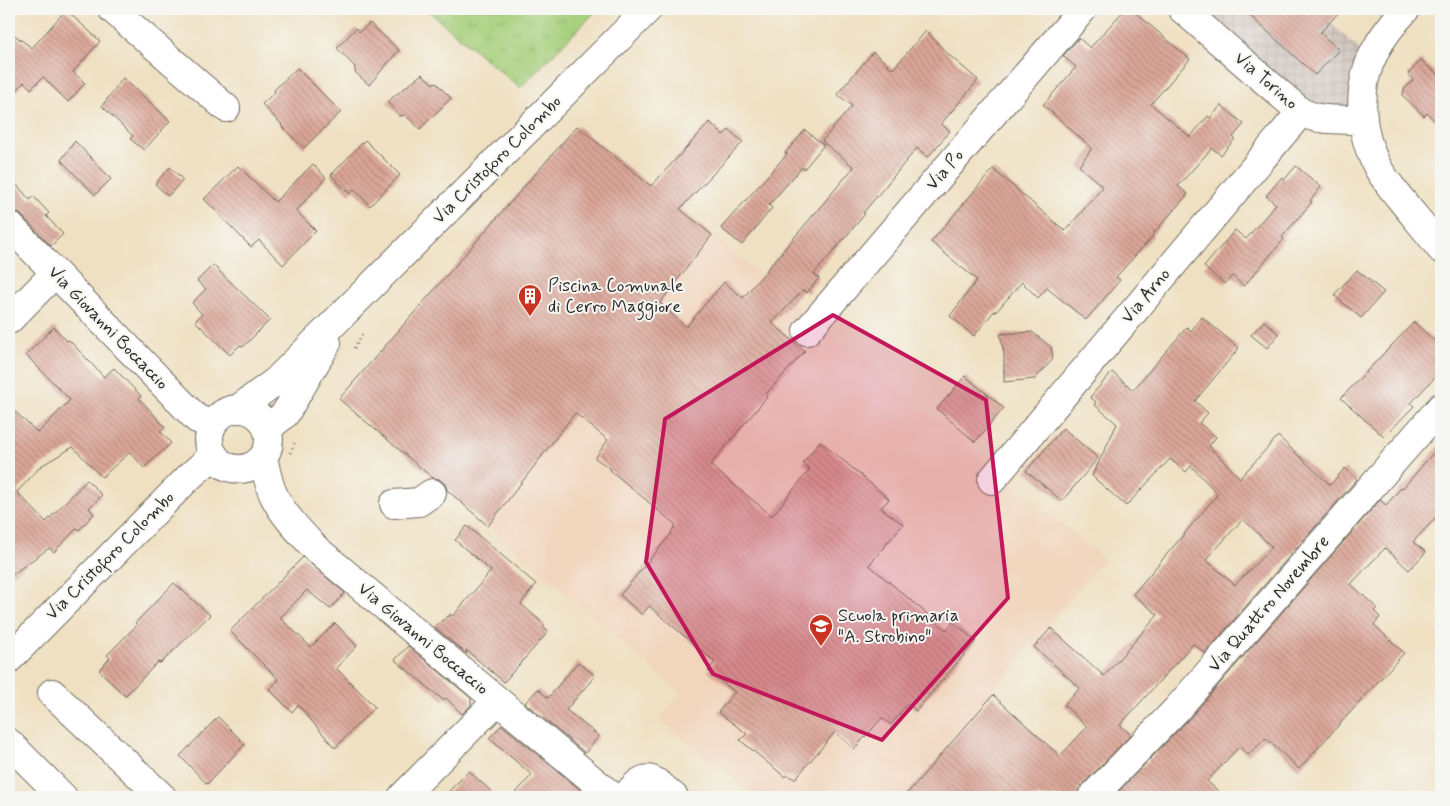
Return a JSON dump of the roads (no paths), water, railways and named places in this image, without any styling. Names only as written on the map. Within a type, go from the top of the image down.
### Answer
[{"type":"street","points":[[112,9],[226,108]]},
{"type":"street","name":"Via Cristoforo Colombo","points":[[213,424],[224,413],[238,409],[276,381],[648,9]]},
{"type":"street","name":"Via Po","points":[[807,331],[1084,9]]},
{"type":"street","name":"Via Torino","points":[[1182,9],[1300,112],[1319,119],[1363,120]]},
{"type":"street","points":[[1406,9],[1384,36],[1368,67],[1363,93],[1363,120],[1371,154],[1379,170],[1441,249]]},
{"type":"street","name":"Via Arno","points":[[992,480],[1300,112]]},
{"type":"street","name":"Via Giovanni Boccaccio","points":[[9,225],[196,419],[213,424]]},
{"type":"street","points":[[9,320],[56,273]]},
{"type":"street","name":"Via Cristoforo Colombo","points":[[267,429],[285,414],[345,311]]},
{"type":"street","name":"Via Quattro Novembre","points":[[1092,797],[1176,710],[1441,407]]},
{"type":"street","points":[[213,424],[209,440],[210,447],[220,462],[238,469],[256,464],[268,448],[269,438],[267,429],[263,420],[256,414],[248,410],[238,409]]},
{"type":"street","name":"Via Cristoforo Colombo","points":[[9,659],[189,477],[214,455]]},
{"type":"street","name":"Via Giovanni Boccaccio","points":[[263,457],[274,496],[299,532],[613,797]]},
{"type":"street","points":[[394,504],[419,502],[432,493]]},
{"type":"street","points":[[52,693],[162,797]]},
{"type":"street","points":[[402,797],[497,701]]},
{"type":"street","points":[[9,743],[63,797]]},
{"type":"street","points":[[625,797],[636,784],[641,780],[647,779],[653,780],[674,797]]},
{"type":"place","name":"Piscina Comunale di Cerro Maggiore","points":[[530,317]]},
{"type":"place","name":"Scuola primaria \"A. Strobino\"","points":[[821,647]]}]
